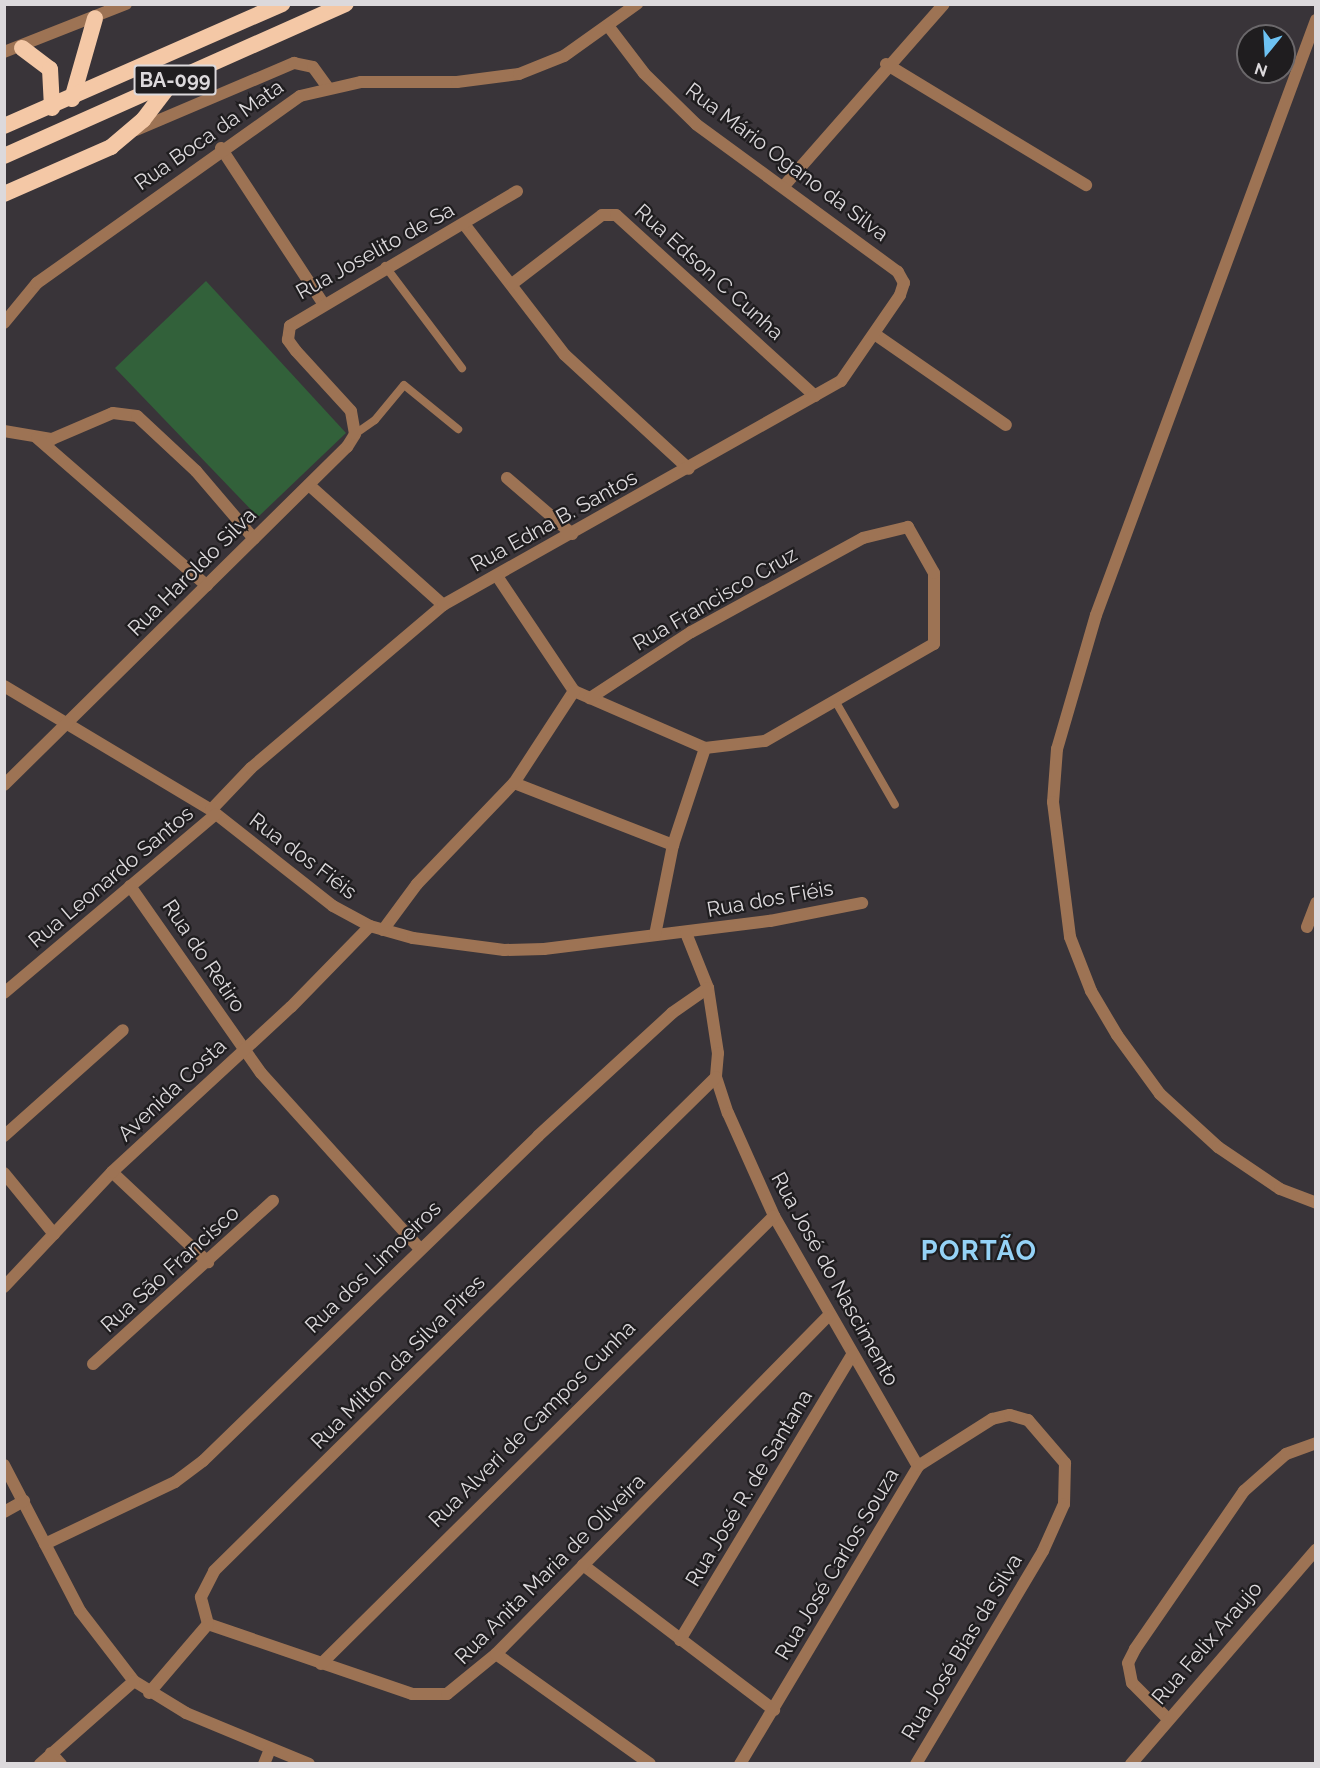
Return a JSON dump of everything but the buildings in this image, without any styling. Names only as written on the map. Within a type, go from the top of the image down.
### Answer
[{"type":"highway","name":"BA-099","points":[[4,126],[52,108],[282,4]]},
{"type":"highway","name":"BA-099","points":[[4,156],[346,4]]},
{"type":"highway","points":[[72,99],[95,18]]},
{"type":"highway","points":[[22,48],[50,69],[52,108]]},
{"type":"highway","points":[[4,194],[111,147],[131,132],[173,81]]},
{"type":"street","points":[[4,52],[22,48],[126,4]]},
{"type":"street","name":"Rua Boca da Mata","points":[[4,323],[37,283],[221,148],[300,96],[327,86],[519,74],[564,56],[609,27],[637,4]]},
{"type":"street","points":[[784,186],[886,64],[944,4]]},
{"type":"street","points":[[1316,20],[1096,615],[1057,748],[1053,802],[1070,937],[1091,992],[1116,1035],[1160,1094],[1218,1147],[1280,1189],[1316,1203]]},
{"type":"street","name":"Rua Mário Ogano da Silva","points":[[609,27],[666,96],[898,272]]},
{"type":"street","points":[[131,132],[294,63],[313,66],[327,86]]},
{"type":"street","points":[[886,64],[1086,185]]},
{"type":"street","points":[[221,148],[322,302]]},
{"type":"street","name":"Rua Joselito de Sa","points":[[355,434],[351,411],[288,340],[290,326],[322,302],[464,224],[517,191]]},
{"type":"street","name":"Rua Edson C Cunha","points":[[512,284],[602,215],[616,215],[815,396]]},
{"type":"street","points":[[464,224],[565,355],[689,469]]},
{"type":"street","name":"Rua Edna B. Santos","points":[[213,812],[251,768],[442,605],[689,469],[841,381],[876,335],[900,295],[904,283],[898,272]]},
{"type":"street","points":[[876,335],[1006,425]]},
{"type":"street","points":[[4,431],[52,439],[113,413],[137,416],[196,471],[254,539]]},
{"type":"street","name":"Rua Haroldo Silva","points":[[4,785],[63,724],[347,447],[355,434]]},
{"type":"street","points":[[37,438],[207,586]]},
{"type":"street","points":[[507,478],[572,534]]},
{"type":"street","points":[[309,485],[442,605]]},
{"type":"street","name":"Rua Francisco Cruz","points":[[590,698],[691,632],[862,538],[908,526],[921,542],[934,573],[930,617],[938,635],[925,650],[837,704]]},
{"type":"street","points":[[497,576],[574,691],[705,748],[765,741],[837,704]]},
{"type":"street","name":"Rua dos Fiéis","points":[[4,686],[63,724],[213,812],[301,883],[370,926],[383,930],[504,950],[686,933],[862,903]]},
{"type":"street","points":[[383,930],[417,884],[514,783],[574,691]]},
{"type":"street","points":[[655,935],[673,845],[705,748]]},
{"type":"street","points":[[514,783],[673,845]]},
{"type":"street","name":"Rua Leonardo Santos","points":[[4,993],[213,812]]},
{"type":"street","name":"Rua do Retiro","points":[[130,886],[179,950],[243,1050],[419,1248]]},
{"type":"street","points":[[1307,927],[1316,903]]},
{"type":"street","name":"Avenida Costa","points":[[4,1287],[112,1172],[243,1050],[370,926]]},
{"type":"street","name":"Rua José do Nascimento","points":[[686,933],[708,988],[718,1053],[716,1077],[774,1216],[828,1316],[918,1466]]},
{"type":"street","name":"Rua dos Limoeiros","points":[[45,1544],[166,1487],[203,1461],[419,1248],[646,1035],[708,988]]},
{"type":"street","points":[[4,1136],[123,1030]]},
{"type":"street","name":"Rua Milton da Silva Pires","points":[[208,1624],[201,1597],[214,1571],[716,1077]]},
{"type":"street","points":[[112,1172],[208,1262]]},
{"type":"street","points":[[4,1173],[54,1234]]},
{"type":"street","name":"Rua São Francisco","points":[[93,1365],[273,1201]]},
{"type":"street","name":"Rua Alveri de Campos Cunha","points":[[321,1664],[774,1216]]},
{"type":"street","name":"Rua Anita Maria de Oliveira","points":[[208,1624],[321,1664],[432,1696],[447,1694],[496,1654],[828,1316]]},
{"type":"street","name":"Rua José R. de Santana","points":[[680,1640],[852,1355]]},
{"type":"street","name":"Rua José Carlos Souza","points":[[740,1764],[918,1466],[992,1419],[1010,1415],[1028,1420],[1065,1463],[1068,1481],[1043,1551]]},
{"type":"street","points":[[1167,1718],[1131,1683],[1128,1663],[1135,1649],[1244,1491],[1286,1454],[1316,1443]]},
{"type":"street","points":[[4,1465],[99,1641],[134,1681],[149,1693],[270,1749],[309,1764]]},
{"type":"street","points":[[4,1512],[24,1501]]},
{"type":"street","name":"Rua Felix Araujo","points":[[1131,1764],[1167,1718],[1316,1550]]},
{"type":"street","name":"Rua José Bias da Silva","points":[[916,1764],[1043,1551]]},
{"type":"street","points":[[583,1565],[774,1710]]},
{"type":"street","points":[[149,1693],[208,1624]]},
{"type":"street","points":[[496,1654],[650,1764]]},
{"type":"street","points":[[40,1764],[134,1681]]},
{"type":"street","points":[[264,1764],[270,1749]]},
{"type":"street","points":[[51,1753],[61,1764]]},
{"type":"lane","points":[[385,266],[462,368]]},
{"type":"lane","points":[[355,434],[375,420],[404,386],[458,429]]},
{"type":"lane","points":[[837,704],[895,805]]},
{"type":"green space","points":[[206,281],[346,433],[258,517],[115,368]]},
{"type":"district","name":"PORTÃO","points":[[979,1251]]}]
